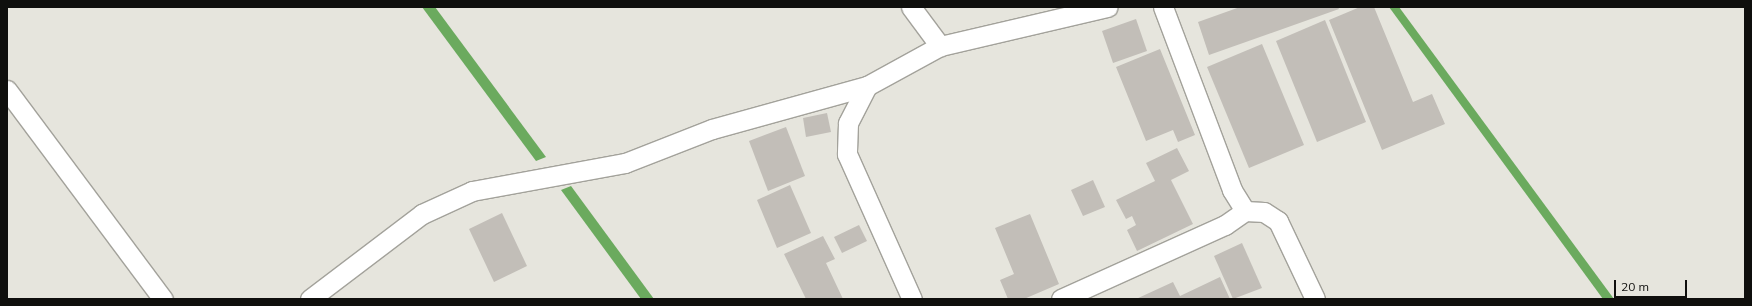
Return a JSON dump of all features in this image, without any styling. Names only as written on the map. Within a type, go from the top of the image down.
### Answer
[{"type":"street","points":[[910,7],[940,46]]},
{"type":"street","points":[[310,299],[422,214],[472,191],[625,163],[712,129],[867,86],[940,46],[1108,7]]},
{"type":"street","points":[[1163,7],[1232,190],[1245,211]]},
{"type":"street","points":[[867,86],[848,123],[847,154],[912,299]]},
{"type":"street","points":[[7,90],[163,299]]},
{"type":"street","points":[[1060,299],[1225,225],[1245,211],[1264,212],[1278,221],[1315,299]]},
{"type":"shaded area","points":[[422,7],[435,7],[546,157],[536,161]]},
{"type":"shaded area","points":[[1389,7],[1399,7],[1614,299],[1603,299]]},
{"type":"shaded area","points":[[571,186],[654,299],[641,299],[561,190]]},
{"type":"building","points":[[1240,7],[1338,7],[1339,9],[1209,55],[1198,22]]},
{"type":"building","points":[[1360,7],[1374,7],[1413,102],[1432,94],[1445,124],[1382,150],[1329,20]]},
{"type":"building","points":[[1136,19],[1147,51],[1113,63],[1102,31]]},
{"type":"building","points":[[1325,20],[1366,122],[1317,142],[1276,41]]},
{"type":"building","points":[[1262,44],[1304,145],[1249,168],[1207,67]]},
{"type":"building","points":[[1160,49],[1195,135],[1178,142],[1173,130],[1146,141],[1116,67]]},
{"type":"building","points":[[827,113],[831,132],[806,137],[803,118]]},
{"type":"building","points":[[786,127],[805,176],[768,191],[749,141]]},
{"type":"building","points":[[1177,148],[1189,171],[1171,180],[1193,224],[1137,251],[1127,230],[1136,225],[1132,216],[1126,219],[1116,200],[1155,181],[1146,163]]},
{"type":"building","points":[[1093,180],[1105,207],[1083,216],[1071,190]]},
{"type":"building","points":[[790,185],[811,233],[777,248],[757,200]]},
{"type":"building","points":[[502,213],[527,266],[494,282],[469,229]]},
{"type":"building","points":[[1030,214],[1059,284],[1024,299],[1008,299],[1000,280],[1014,274],[995,228]]},
{"type":"building","points":[[859,225],[867,241],[842,253],[834,237]]},
{"type":"building","points":[[823,236],[835,259],[826,263],[843,299],[806,299],[784,254]]},
{"type":"building","points":[[1242,243],[1262,288],[1233,299],[1214,256]]},
{"type":"building","points":[[1220,277],[1230,299],[1136,299],[1173,282],[1180,296]]}]
